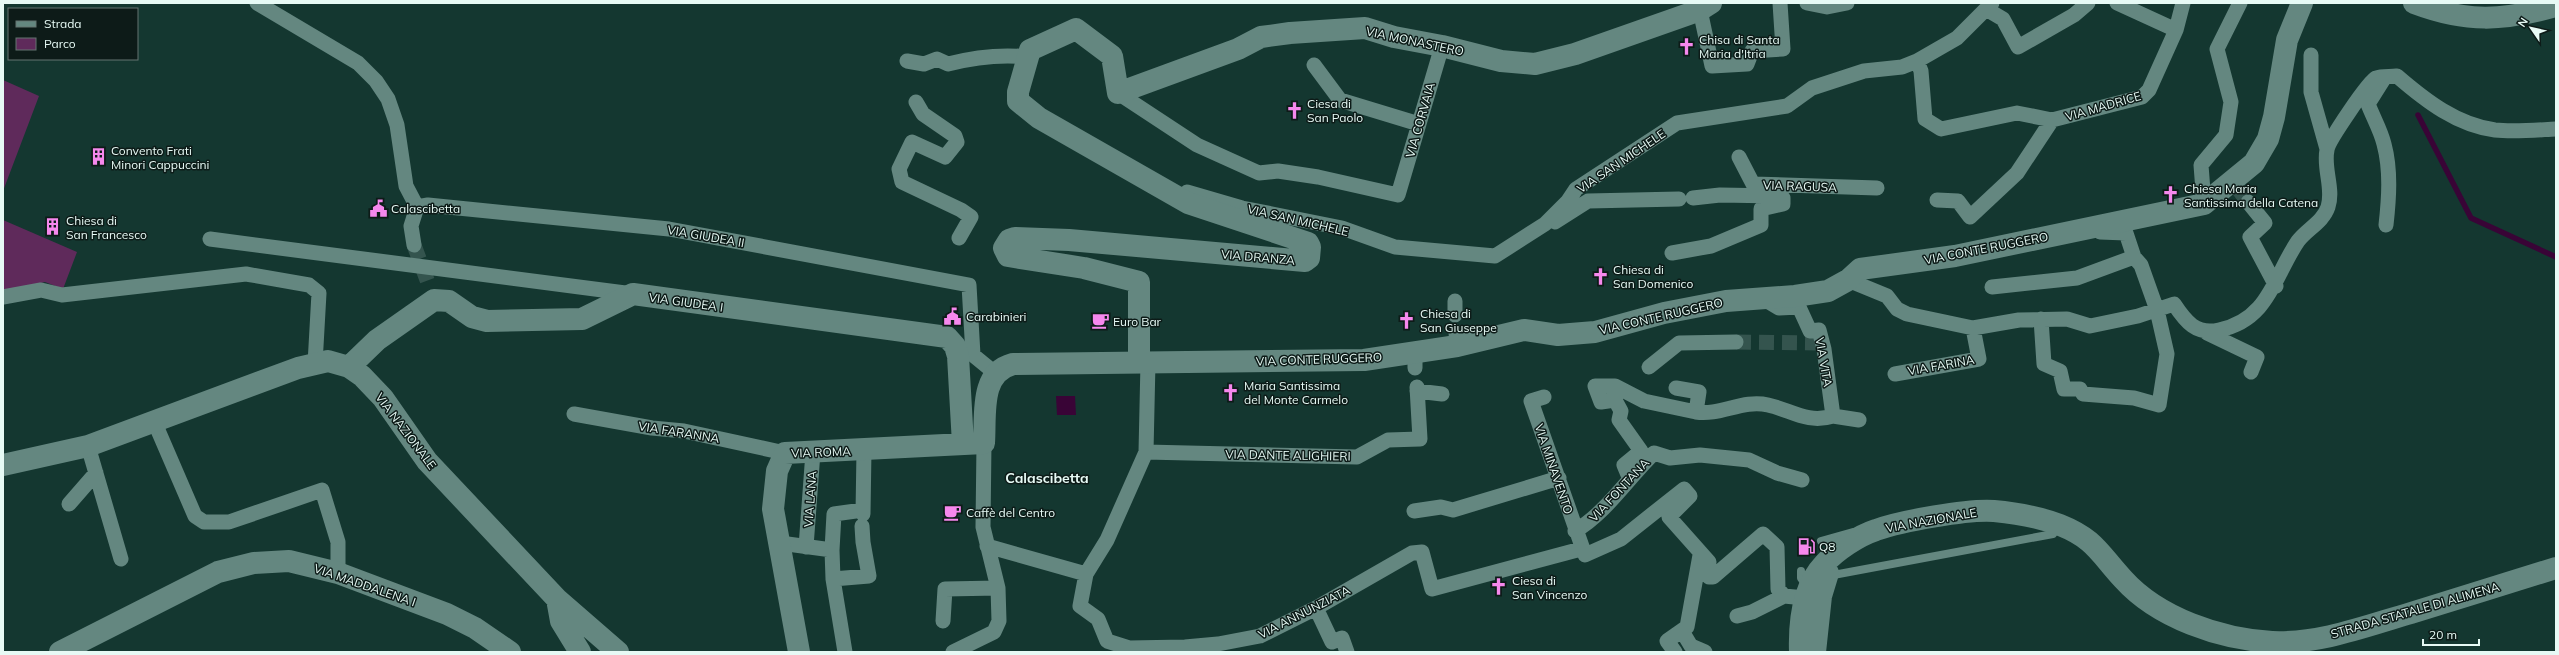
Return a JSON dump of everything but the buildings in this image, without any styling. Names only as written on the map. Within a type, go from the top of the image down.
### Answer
[{"type":"street","points":[[257,3],[358,63],[376,80],[388,99],[397,124],[406,186],[417,207],[411,226],[414,246]]},
{"type":"street","points":[[1705,6],[1712,66],[1732,67],[1747,64],[1752,51],[1783,49],[1780,3]]},
{"type":"street","points":[[1807,3],[1827,7],[1847,3]]},
{"type":"street","points":[[1988,6],[2003,18],[2018,47],[2074,16],[2088,3]]},
{"type":"street","points":[[2118,3],[2176,30]]},
{"type":"street","name":"VIA MADRICE","points":[[1937,200],[1958,201],[1970,217],[2017,173],[2052,120],[2142,97],[2149,90],[2176,30],[2183,3]]},
{"type":"street","points":[[2204,204],[2201,165],[2226,136],[2231,102],[2217,49],[2240,3]]},
{"type":"street","name":"VIA CONTE RUGGERO","points":[[995,373],[1003,367],[1013,364],[1364,360],[1415,361],[1457,339],[1524,330],[1558,335],[1595,332],[1703,305],[1726,301],[1828,291],[1848,280],[1860,269],[1955,256],[2204,204],[2234,184],[2254,163],[2268,138],[2274,116],[2287,40],[2302,3]]},
{"type":"street","points":[[2414,3],[2432,10],[2481,11],[2520,16],[2556,6]]},
{"type":"street","name":"VIA MONASTERO","points":[[1118,93],[1238,49],[1261,37],[1290,33],[1365,28],[1394,37],[1442,46],[1501,61],[1535,64],[1575,54],[1705,6]]},
{"type":"street","name":"VIA SAN MICHELE","points":[[1183,201],[1184,194],[1187,192],[1242,208],[1342,228],[1395,247],[1495,256],[1545,224],[1576,189],[1677,123],[1787,106],[1812,88],[1864,71],[1902,67],[1917,61],[1956,38],[1988,6]]},
{"type":"street","points":[[907,61],[924,64],[937,59],[948,64],[977,56],[1028,57],[1030,50],[1076,29],[1112,56],[1118,93]]},
{"type":"street","name":"VIA CORVAIA","points":[[1118,93],[1197,145],[1260,173],[1278,171],[1318,177],[1398,195],[1442,46]]},
{"type":"street","points":[[2207,333],[2233,328],[2254,314],[2276,286],[2298,241],[2320,220],[2328,208],[2330,196],[2326,149],[2311,92],[2311,55]]},
{"type":"street","name":"VIA DRANZA","points":[[1028,57],[1018,101],[1039,118],[1183,201],[1308,244],[1311,251],[1309,258],[1305,261],[1069,240],[1015,238],[1005,244],[1005,252],[1008,256],[1084,268],[1139,282],[1143,362]]},
{"type":"street","points":[[1917,61],[1921,71],[1925,119],[1941,129],[2017,113],[2052,120]]},
{"type":"street","points":[[1314,65],[1340,100],[1419,124]]},
{"type":"street","points":[[2326,149],[2366,86],[2376,78],[2385,77],[2397,76],[2446,114],[2470,124],[2495,130],[2556,129]]},
{"type":"street","points":[[2385,77],[2368,104],[2384,144],[2387,162],[2390,193],[2386,225]]},
{"type":"street","points":[[916,102],[923,114],[955,136],[957,142],[945,157],[912,142],[899,169],[902,182],[961,210],[971,217],[959,238]]},
{"type":"street","name":"VIA RAGUSA","points":[[1739,157],[1754,184],[1877,188]]},
{"type":"street","points":[[1545,224],[1558,221],[1588,201],[1686,198],[1720,195],[1777,196],[1782,198],[1783,204],[1761,209],[1761,225],[1711,246],[1672,253]]},
{"type":"street","points":[[2248,202],[2265,224],[2250,237],[2276,286]]},
{"type":"street","name":"VIA GIUDEA II","points":[[417,207],[428,205],[669,229],[969,285],[973,355],[995,373]]},
{"type":"street","points":[[2041,319],[2044,364],[2060,371],[2064,389],[2080,389],[2083,394],[2134,398],[2160,405],[2167,354],[2157,310],[2141,265],[2134,257],[2126,233],[2105,233],[2087,228]]},
{"type":"street","points":[[210,239],[633,294]]},
{"type":"street","points":[[1992,287],[2077,278],[2134,257]]},
{"type":"street","points":[[3,297],[41,290],[62,295],[74,294],[246,274],[309,285],[319,293],[315,364]]},
{"type":"street","points":[[1848,280],[1887,296],[1897,310],[1907,314],[1973,328],[2019,320],[2041,319],[2067,319],[2090,326],[2157,310],[2174,304],[2186,322],[2257,357],[2251,372]]},
{"type":"street","name":"VIA GIUDEA I","points":[[349,367],[377,340],[432,294],[449,301],[472,317],[487,321],[582,319],[633,294],[947,337],[955,346],[958,356],[974,443]]},
{"type":"street","name":"VIA VITA","points":[[1763,298],[1779,308],[1800,308],[1810,331],[1819,330],[1819,343],[1833,416]]},
{"type":"street","name":"VIA FARINA","points":[[1895,374],[1979,359],[1973,328]]},
{"type":"street","points":[[1649,367],[1678,343],[1736,342]]},
{"type":"street","name":"VIA NAZIONALE","points":[[3,465],[88,446],[298,368],[328,362],[349,367],[362,376],[383,398],[427,461],[557,599],[618,652]]},
{"type":"street","points":[[987,546],[1085,577],[1107,540],[1134,477],[1148,452],[1143,362]]},
{"type":"street","points":[[952,652],[994,632],[999,621],[998,588],[983,527],[974,443],[988,389],[995,373]]},
{"type":"street","points":[[1629,477],[1624,465],[1641,451],[1619,420],[1621,411],[1615,400],[1601,402],[1595,386],[1615,386],[1644,401],[1708,414],[1741,405],[1768,405],[1793,415],[1823,419],[1833,416],[1859,420]]},
{"type":"street","points":[[1676,388],[1699,392],[1696,412]]},
{"type":"street","name":"VIA DANTE ALIGHIERI","points":[[1148,452],[1357,457],[1388,440],[1420,439],[1417,389],[1442,394]]},
{"type":"street","name":"VIA MINAVENTO","points":[[1544,397],[1531,401],[1559,478],[1581,549]]},
{"type":"street","name":"VIA FARANNA","points":[[574,414],[652,428],[698,434],[785,453]]},
{"type":"street","points":[[154,421],[195,516],[204,522],[229,522],[322,490],[338,542],[338,573]]},
{"type":"street","name":"VIA ROMA","points":[[799,652],[773,509],[777,471],[785,453],[974,443]]},
{"type":"street","points":[[88,446],[121,559]]},
{"type":"street","points":[[833,579],[869,576],[863,542],[864,450]]},
{"type":"street","name":"VIA LANA","points":[[806,547],[813,452]]},
{"type":"street","name":"VIA FONTANA","points":[[1575,531],[1593,521],[1629,477],[1654,453],[1670,458],[1700,455],[1749,460],[1777,473],[1802,480]]},
{"type":"street","points":[[69,504],[96,473]]},
{"type":"street","points":[[1414,511],[1441,507],[1453,510],[1559,478]]},
{"type":"street","points":[[1581,549],[1585,555],[1620,540],[1684,489],[1690,496],[1669,516],[1708,562],[1707,572],[1709,577],[1713,577],[1763,534],[1777,547],[1778,589],[1800,588]]},
{"type":"street","name":"VIA NAZIONALE","points":[[1800,652],[1800,588],[1823,564],[1843,548],[1857,538],[1876,530],[1963,512],[1993,511],[2034,517],[2060,525],[2081,535],[2099,549],[2123,580],[2148,601],[2190,623],[2219,633],[2248,639]]},
{"type":"street","points":[[845,652],[833,579],[832,550],[834,514],[863,516]]},
{"type":"street","points":[[780,543],[832,550]]},
{"type":"street","points":[[1815,652],[1821,596],[1827,576],[1843,548]]},
{"type":"street","name":"VIA ANNUNZIATA","points":[[1085,577],[1080,606],[1098,619],[1107,641],[1129,648],[1219,648],[1260,636],[1316,608],[1412,553],[1422,552],[1432,589],[1581,549]]},
{"type":"street","points":[[1671,646],[1682,631],[1687,627],[1701,554]]},
{"type":"street","name":"VIA MADDALENA I","points":[[60,652],[218,572],[254,563],[290,561],[338,573],[448,614],[475,628],[510,652]]},
{"type":"street","name":"STRADA STATALE DI ALIMENA","points":[[2248,639],[2272,642],[2298,641],[2339,634],[2556,568]]},
{"type":"street","points":[[943,621],[945,589],[998,588]]},
{"type":"street","points":[[1737,616],[1752,612],[1800,588]]},
{"type":"street","points":[[557,599],[561,621],[580,652]]},
{"type":"street","points":[[1316,608],[1332,642],[1342,638],[1347,652]]},
{"type":"street","points":[[1682,631],[1691,646],[1705,652]]},
{"type":"lane","points":[[1827,576],[2053,534],[2060,525]]},
{"type":"lane","points":[[1821,541],[1847,533],[1876,530]]},
{"type":"green space","points":[[3,80],[39,96],[3,191]]},
{"type":"green space","points":[[3,220],[77,252],[63,289],[45,282],[3,292]]},
{"type":"shaded area","points":[[1056,396],[1075,396],[1076,415],[1057,415]]},
{"type":"waterway","points":[[2418,115],[2471,218],[2556,257]]},
{"type":"tunnel","points":[[2236,186],[2248,202]]},
{"type":"tunnel","points":[[414,245],[430,288]]},
{"type":"tunnel","points":[[1736,342],[1816,343]]},
{"type":"place","name":"Chisa di Santa Maria d'Itria","points":[[1686,46]]},
{"type":"place","name":"Ciesa di San Paolo","points":[[1294,110]]},
{"type":"place","name":"Convento Frati Minori Cappuccini","points":[[98,157]]},
{"type":"place","name":"Chiesa Maria Santissima della Catena","points":[[2171,195]]},
{"type":"place","name":"Calascibetta","points":[[378,208]]},
{"type":"place","name":"Chiesa di San Francesco","points":[[53,227]]},
{"type":"place","name":"Chiesa di San Domenico","points":[[1600,276]]},
{"type":"place","name":"Carabinieri","points":[[953,316]]},
{"type":"place","name":"Chiesa di San Giuseppe","points":[[1407,320]]},
{"type":"place","name":"Euro Bar","points":[[1100,321]]},
{"type":"place","name":"Maria Santissima del Monte Carmelo","points":[[1231,392]]},
{"type":"place","name":"Caffè del Centro","points":[[953,512]]},
{"type":"place","name":"Q8","points":[[1806,546]]},
{"type":"place","name":"Ciesa di San Vincenzo","points":[[1499,587]]},
{"type":"district","name":"Calascibetta","points":[[1047,478]]}]
